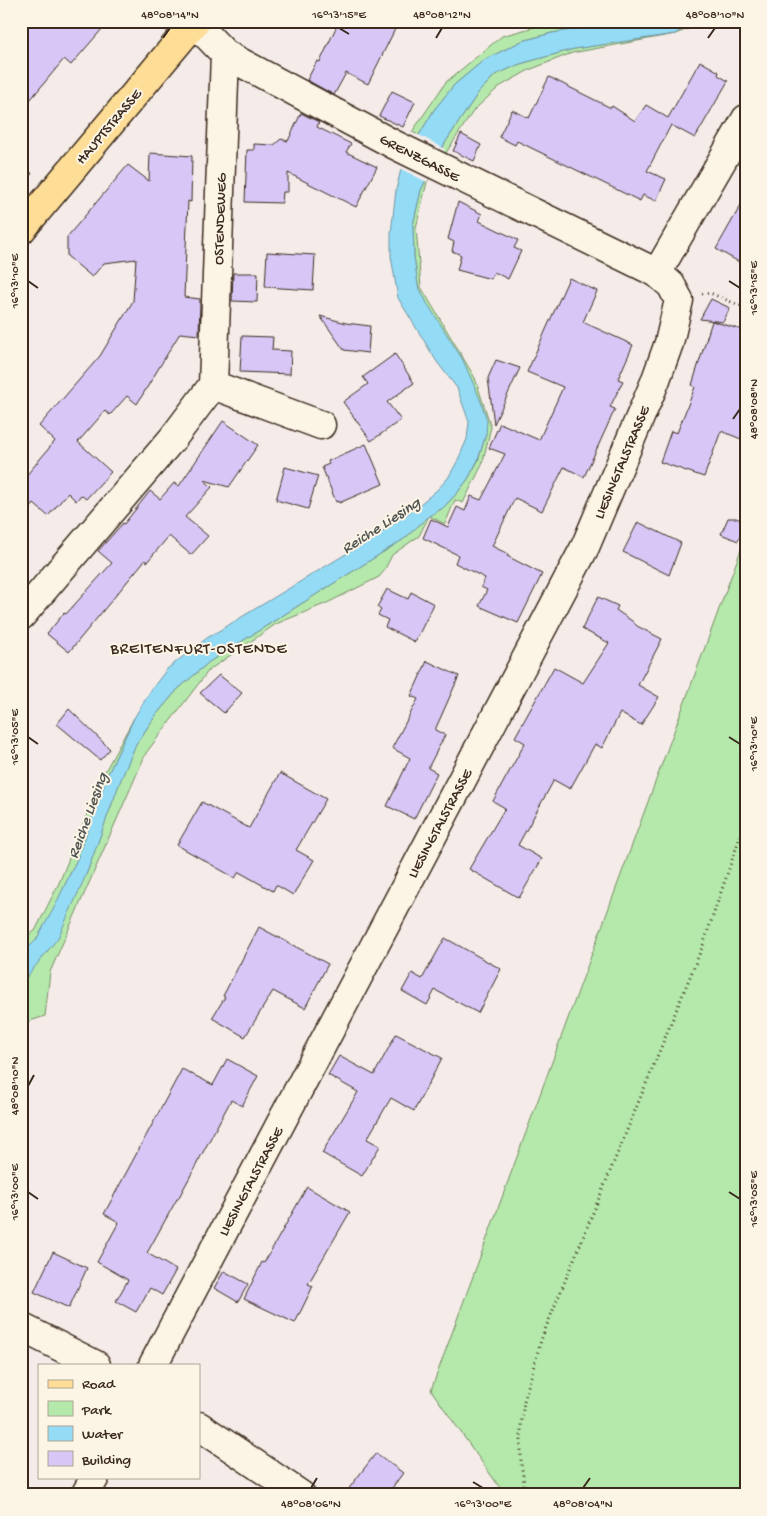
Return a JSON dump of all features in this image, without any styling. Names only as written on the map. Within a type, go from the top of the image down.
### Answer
[{"type":"main road","name":"HAUPTSTRASSE","points":[[21,230],[195,22]]},
{"type":"street","name":"GRENZGASSE","points":[[195,22],[225,54],[395,145],[657,272]]},
{"type":"street","name":"OSTENDEWEG","points":[[213,385],[225,54]]},
{"type":"street","points":[[679,300],[670,285],[657,272],[746,119]]},
{"type":"street","name":"LIESINGTALSTRASSE","points":[[154,1364],[585,547],[655,382],[669,343],[679,300]]},
{"type":"street","points":[[21,616],[173,438],[213,385],[321,425]]},
{"type":"street","points":[[21,1327],[94,1364]]},
{"type":"street","points":[[200,1427],[301,1495]]},
{"type":"street","points":[[85,1495],[94,1478]]},
{"type":"path","points":[[679,300],[710,293],[746,308]]},
{"type":"path","points":[[527,1495],[521,1463],[520,1426],[524,1401],[542,1337],[703,945],[746,819]]},
{"type":"green space","points":[[556,21],[628,21],[552,33],[522,41],[484,60],[454,85],[434,110],[419,135],[412,132],[446,82],[502,36]]},
{"type":"green space","points":[[697,21],[710,21],[675,34]]},
{"type":"green space","points":[[675,34],[572,53],[529,70],[499,87],[474,110],[427,182],[416,228],[421,287],[475,378],[491,427],[482,465],[463,503],[455,500],[445,524],[429,516],[443,508],[468,479],[478,461],[486,434],[418,285],[414,256],[413,225],[421,190],[445,143],[478,93],[495,75],[520,64],[574,49]]},
{"type":"green space","points":[[429,516],[419,536],[392,555],[379,577],[327,603],[276,624],[209,670],[146,753],[50,972],[45,1016],[21,1024],[21,938],[35,931],[59,883],[103,775],[134,718],[108,774],[78,857],[59,898],[86,875],[120,781],[136,744],[156,715],[177,690],[209,662],[404,539]]},
{"type":"green space","points":[[746,536],[746,1495],[505,1495],[431,1390]]},
{"type":"water","points":[[628,21],[697,21],[675,34],[574,49],[520,64],[495,75],[478,93],[445,143],[421,190],[413,225],[414,256],[418,285],[427,303],[463,360],[487,420],[486,434],[478,460],[468,479],[443,508],[429,516],[404,539],[209,662],[177,690],[156,715],[136,744],[86,875],[58,938],[21,984],[21,955],[36,940],[54,908],[78,857],[108,774],[134,718],[151,690],[167,669],[207,638],[379,534],[438,489],[448,478],[457,462],[467,439],[469,422],[457,388],[437,362],[398,298],[391,256],[391,233],[396,190],[401,169],[434,110],[454,85],[484,60],[522,41],[552,33]]},
{"type":"pier","points":[[417,134],[445,149],[427,182],[399,168]]},
{"type":"building","points":[[21,21],[109,21],[71,65],[64,59],[21,111]]},
{"type":"building","points":[[339,21],[399,21],[368,84],[346,73],[334,95],[307,80],[317,61],[320,62]]},
{"type":"building","points":[[700,61],[719,72],[718,75],[728,81],[695,138],[671,125],[647,171],[666,179],[656,201],[643,195],[640,201],[517,141],[515,145],[499,137],[512,110],[529,118],[549,77],[611,108],[612,106],[635,121],[646,105],[668,118]]},
{"type":"building","points":[[392,91],[415,102],[403,127],[379,116]]},
{"type":"building","points":[[301,113],[319,122],[317,127],[351,144],[346,152],[377,167],[356,207],[288,173],[288,192],[283,192],[282,203],[245,202],[247,150],[254,150],[254,144],[274,145],[281,139],[288,141]]},
{"type":"building","points":[[461,134],[481,145],[474,161],[453,151]]},
{"type":"building","points":[[150,153],[192,156],[191,202],[188,201],[184,297],[200,299],[199,335],[180,333],[137,404],[127,396],[110,415],[105,411],[78,442],[111,472],[86,499],[81,495],[76,501],[68,493],[48,516],[34,504],[21,519],[21,482],[55,441],[39,426],[100,356],[133,301],[136,259],[104,263],[92,277],[67,256],[67,237],[128,165],[149,181]]},
{"type":"building","points":[[746,196],[746,266],[716,249]]},
{"type":"building","points":[[458,202],[482,214],[479,221],[518,240],[514,248],[521,251],[508,279],[494,272],[491,279],[457,270],[461,255],[452,251],[454,242],[448,239]]},
{"type":"building","points":[[267,252],[315,255],[313,290],[265,287]]},
{"type":"building","points":[[233,273],[258,273],[257,302],[232,301]]},
{"type":"building","points":[[569,278],[597,291],[583,322],[633,345],[618,379],[623,381],[610,407],[615,409],[584,477],[564,467],[542,511],[515,498],[492,546],[542,574],[518,623],[479,606],[487,590],[481,587],[485,578],[455,563],[458,555],[423,538],[431,519],[448,527],[457,507],[465,511],[471,496],[481,500],[505,454],[489,448],[500,423],[539,440],[563,387],[527,372]]},
{"type":"building","points":[[711,299],[730,308],[723,322],[700,319]]},
{"type":"building","points":[[320,316],[346,323],[370,326],[368,353],[344,350]]},
{"type":"building","points":[[712,321],[746,331],[746,441],[721,431],[704,477],[660,462],[671,431],[677,433],[695,387],[692,385]]},
{"type":"building","points":[[242,336],[273,337],[272,350],[291,351],[290,374],[240,372]]},
{"type":"building","points":[[395,354],[414,383],[387,402],[401,420],[371,441],[343,402],[368,384],[363,377]]},
{"type":"building","points":[[496,360],[520,368],[494,424],[488,378]]},
{"type":"building","points":[[223,421],[258,445],[229,487],[204,480],[212,487],[185,517],[208,536],[191,555],[169,536],[147,562],[145,560],[69,652],[47,634],[64,613],[66,614],[112,563],[98,551],[124,524],[150,491],[160,499],[174,483],[179,486]]},
{"type":"building","points":[[366,444],[383,484],[339,503],[338,501],[336,502],[322,467],[329,464],[328,461]]},
{"type":"building","points":[[285,467],[318,476],[308,509],[276,500]]},
{"type":"building","points":[[728,518],[736,518],[746,522],[738,541],[721,534]]},
{"type":"building","points":[[638,522],[681,543],[669,575],[623,552]]},
{"type":"building","points":[[387,589],[408,599],[411,592],[434,604],[415,642],[385,627],[388,620],[378,615],[381,610],[377,607]]},
{"type":"building","points":[[598,597],[618,606],[616,610],[637,626],[662,639],[638,685],[659,697],[641,725],[620,713],[602,748],[595,744],[570,789],[554,780],[518,845],[542,859],[519,898],[469,869],[505,808],[493,801],[525,743],[515,737],[554,667],[583,683],[609,643],[582,629]]},
{"type":"building","points":[[427,661],[459,676],[435,730],[445,735],[428,768],[437,773],[414,819],[387,806],[410,758],[392,748],[418,699],[411,696]]},
{"type":"building","points":[[219,675],[242,693],[224,713],[200,693]]},
{"type":"building","points":[[69,709],[110,749],[100,760],[57,724]]},
{"type":"building","points":[[280,773],[326,799],[296,850],[314,860],[293,895],[276,885],[273,891],[239,872],[235,878],[177,845],[202,802],[249,828]]},
{"type":"building","points":[[259,927],[328,964],[305,1008],[273,991],[245,1037],[212,1018],[225,997],[223,996]]},
{"type":"building","points":[[445,938],[501,969],[478,1013],[435,990],[427,1005],[402,991],[412,973],[422,979]]},
{"type":"building","points":[[396,1034],[442,1058],[414,1111],[391,1098],[367,1139],[380,1146],[362,1176],[322,1153],[358,1092],[328,1075],[339,1056],[374,1075]]},
{"type":"building","points":[[227,1059],[258,1076],[242,1106],[231,1100],[147,1253],[176,1270],[162,1295],[150,1288],[136,1312],[116,1301],[128,1280],[97,1262],[119,1222],[104,1214],[182,1069],[213,1085]]},
{"type":"building","points":[[307,1187],[350,1212],[308,1284],[313,1286],[295,1323],[244,1299],[262,1262],[264,1263]]},
{"type":"building","points":[[53,1252],[87,1268],[69,1308],[34,1292]]},
{"type":"building","points":[[224,1271],[248,1284],[238,1302],[214,1288]]},
{"type":"building","points":[[376,1453],[403,1473],[387,1495],[344,1495]]},
{"type":"district","name":"BREITENFURT-OSTENDE","points":[[199,647]]},
{"type":"water label","name":"Reiche Liesing","points":[[380,524]]},
{"type":"water label","name":"Reiche Liesing","points":[[86,815]]}]
